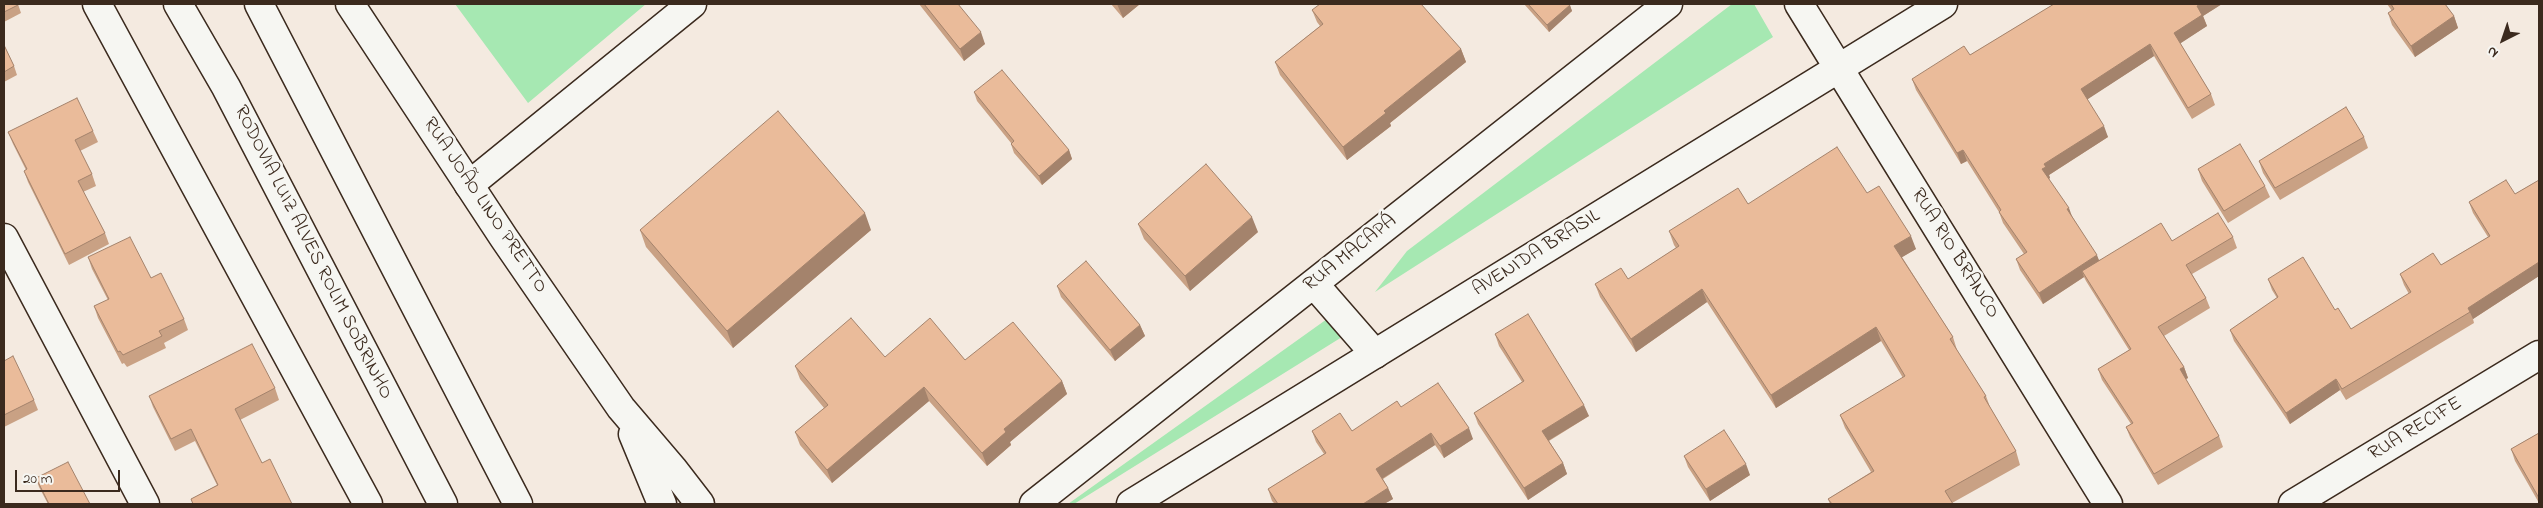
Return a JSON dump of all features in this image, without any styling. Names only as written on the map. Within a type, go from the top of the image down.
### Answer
[{"type":"main road","points":[[97,4],[368,504]]},
{"type":"main road","name":"RODOVIA LUIZ ALVES ROLIM SOBRINHO","points":[[178,4],[226,87],[443,504]]},
{"type":"main road","points":[[259,4],[518,504]]},
{"type":"main road","name":"RUA JOÃO LINO PRETTO","points":[[350,4],[469,185],[621,408],[700,504]]},
{"type":"main road","points":[[469,185],[692,4]]},
{"type":"main road","name":"RUA MACAPÁ","points":[[1034,504],[1668,4]]},
{"type":"main road","name":"RUA RIO BRANCO","points":[[1799,4],[2108,504]]},
{"type":"main road","name":"AVENIDA BRASIL","points":[[1131,504],[1943,4]]},
{"type":"main road","points":[[4,238],[145,504]]},
{"type":"main road","points":[[1314,284],[1375,354]]},
{"type":"main road","name":"RUA RECIFE","points":[[2293,504],[2539,355]]},
{"type":"main road","name":"RUA JOÃO LINO PRETTO","points":[[621,408],[662,504]]},
{"type":"green space","points":[[455,4],[646,4],[528,103]]},
{"type":"green space","points":[[1732,4],[1754,4],[1773,37],[1375,292],[1407,251]]},
{"type":"green space","points":[[1327,319],[1342,337],[1074,504],[1068,504]]},
{"type":"building","points":[[4,4],[18,4],[18,5],[4,12]]},
{"type":"building","points":[[924,4],[958,4],[981,32],[960,49]]},
{"type":"building","points":[[1320,4],[1421,4],[1461,49],[1343,147],[1275,62],[1323,24],[1312,10]]},
{"type":"building","points":[[1528,4],[1569,4],[1570,5],[1547,25]]},
{"type":"building","points":[[2054,4],[2201,4],[2197,6],[2202,15],[2174,33],[2211,94],[2188,108],[2150,44],[2081,89],[2104,126],[2044,164],[2046,167],[2042,169],[2069,208],[2067,209],[2097,255],[2039,293],[2016,259],[2027,252],[1999,212],[2001,210],[1963,150],[1957,153],[1912,79],[1964,46],[1970,55]]},
{"type":"building","points":[[2391,4],[2445,4],[2454,16],[2411,46],[2388,13],[2394,9]]},
{"type":"building","points":[[4,45],[14,66],[4,72]]},
{"type":"building","points":[[1002,70],[1069,150],[1039,176],[1011,144],[1014,141],[974,92]]},
{"type":"building","points":[[77,98],[93,131],[75,140],[92,174],[78,181],[105,233],[65,254],[24,171],[27,169],[8,132]]},
{"type":"building","points":[[2346,107],[2364,137],[2275,188],[2259,161]]},
{"type":"building","points":[[778,111],[865,213],[727,331],[640,230]]},
{"type":"building","points":[[2240,144],[2265,186],[2224,211],[2198,169]]},
{"type":"building","points":[[1837,147],[1867,193],[1879,186],[1911,236],[1894,246],[1953,337],[1950,339],[1986,396],[1984,397],[2016,451],[1945,491],[1953,504],[1832,504],[1828,499],[1874,471],[1840,415],[1905,376],[1876,327],[1771,395],[1702,289],[1631,339],[1595,284],[1621,268],[1628,279],[1679,246],[1669,231],[1738,188],[1748,204]]},
{"type":"building","points":[[1206,164],[1252,217],[1185,276],[1138,224]]},
{"type":"building","points":[[2506,180],[2515,194],[2539,180],[2539,262],[2468,308],[2470,312],[2342,389],[2336,379],[2286,413],[2230,330],[2278,297],[2268,279],[2303,257],[2335,310],[2338,308],[2351,329],[2411,292],[2400,274],[2433,253],[2441,265],[2490,236],[2469,202]]},
{"type":"building","points":[[2218,213],[2233,237],[2186,265],[2206,298],[2158,327],[2184,367],[2180,369],[2219,436],[2154,474],[2126,427],[2133,423],[2098,369],[2131,349],[2082,271],[2161,223],[2172,241]]},
{"type":"building","points":[[130,237],[151,278],[161,273],[184,319],[159,331],[162,336],[123,355],[120,351],[118,352],[94,306],[109,299],[88,257]]},
{"type":"building","points":[[1086,261],[1140,325],[1110,350],[1057,286]]},
{"type":"building","points":[[1528,314],[1584,405],[1542,431],[1563,463],[1524,488],[1474,413],[1524,381],[1495,334]]},
{"type":"building","points":[[851,318],[885,357],[930,318],[965,360],[1013,322],[1062,381],[1004,429],[1006,432],[982,453],[924,387],[827,470],[795,432],[828,405],[795,366]]},
{"type":"building","points":[[252,344],[275,388],[235,409],[262,463],[270,459],[292,504],[193,504],[191,499],[218,485],[191,429],[171,439],[149,396]]},
{"type":"building","points":[[13,356],[34,400],[4,415],[4,361]]},
{"type":"building","points":[[1438,383],[1469,428],[1440,446],[1431,433],[1376,469],[1388,488],[1363,504],[1278,504],[1268,489],[1326,453],[1312,431],[1340,413],[1352,431],[1397,401],[1401,407]]},
{"type":"building","points":[[1724,430],[1746,464],[1706,489],[1684,456]]},
{"type":"building","points":[[2539,433],[2539,498],[2511,449]]},
{"type":"building","points":[[68,462],[90,504],[49,504],[36,478]]}]
